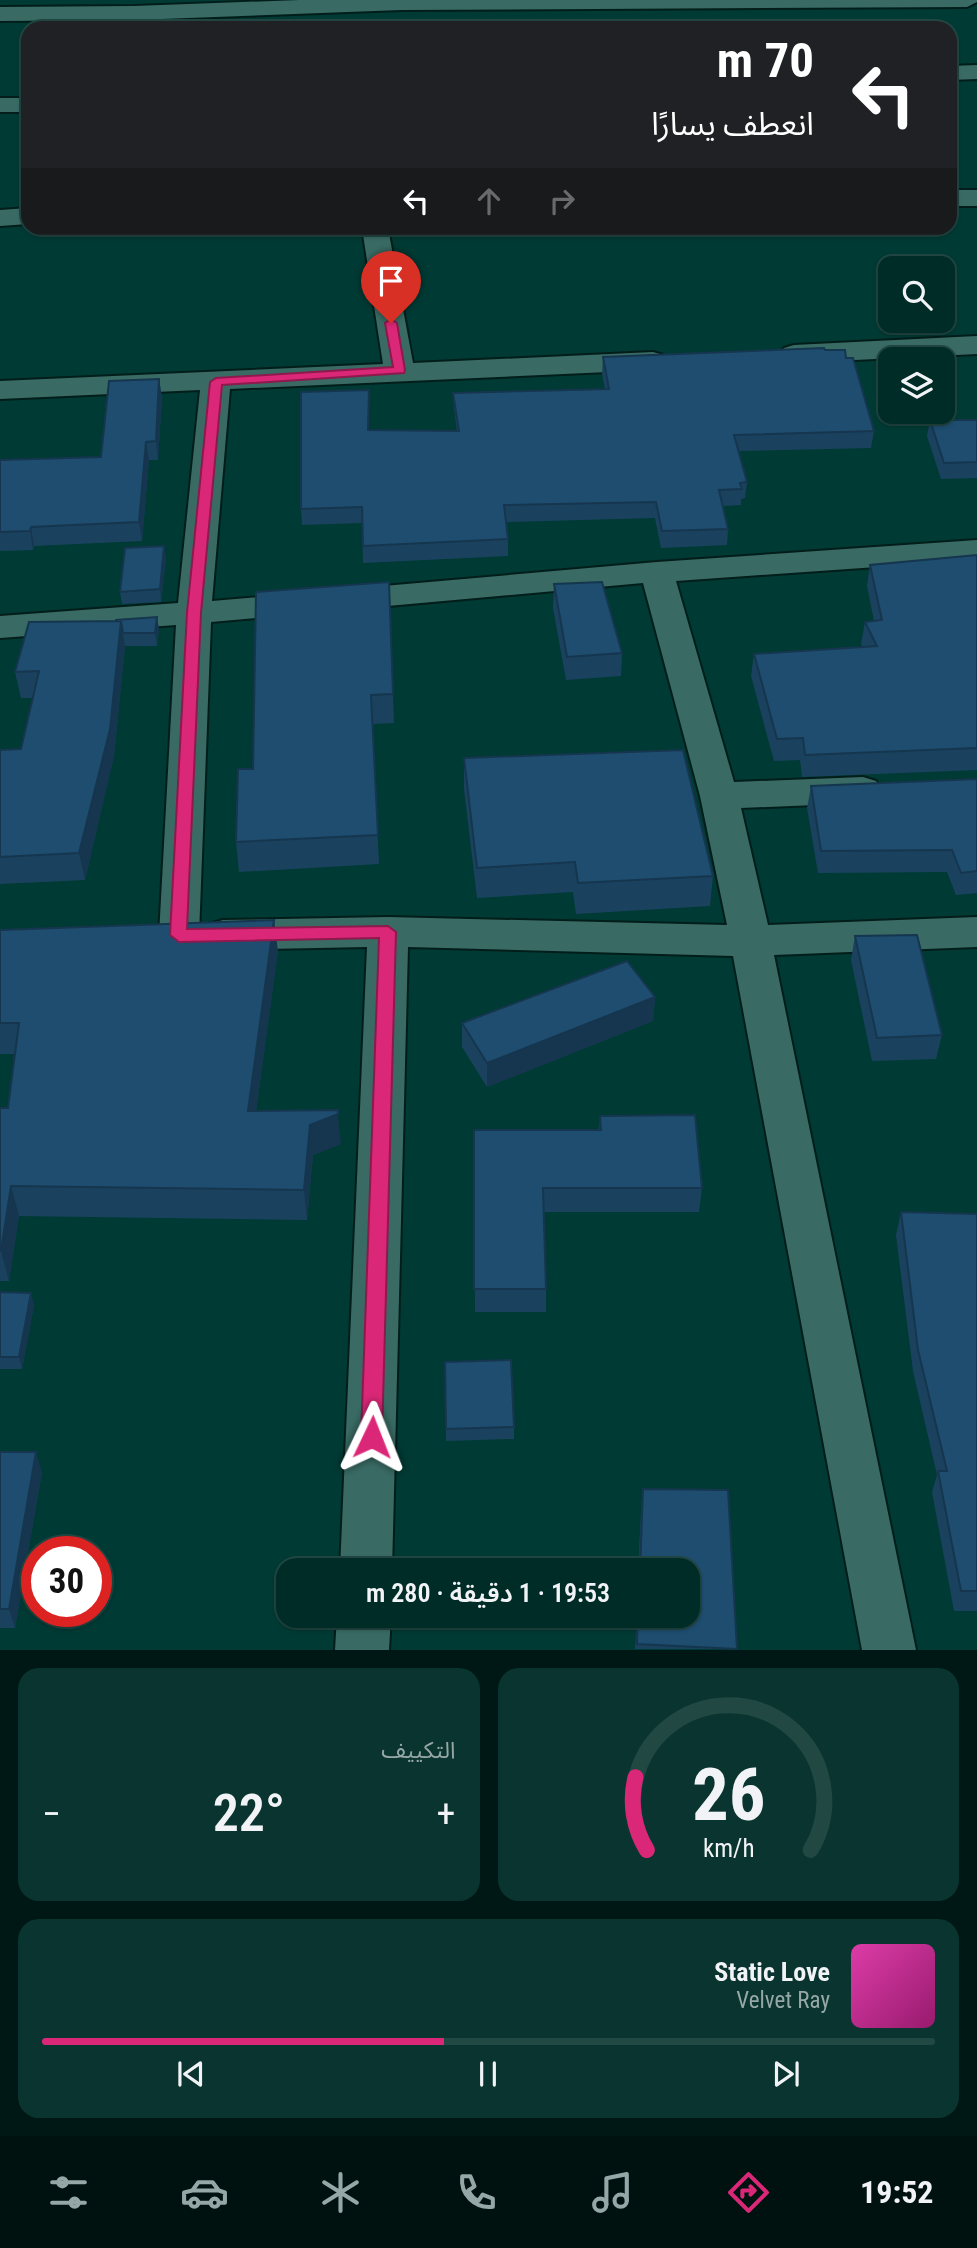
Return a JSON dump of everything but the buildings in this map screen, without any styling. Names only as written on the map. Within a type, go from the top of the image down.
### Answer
[{"type":"street","points":[[0,14],[132,14],[401,1],[967,0]]},
{"type":"street","points":[[534,2],[538,21]]},
{"type":"street","points":[[957,73],[977,72]]},
{"type":"street","points":[[0,105],[21,105]]},
{"type":"street","points":[[957,198],[977,198]]},
{"type":"street","points":[[0,218],[21,216]]},
{"type":"street","points":[[376,235],[399,370]]},
{"type":"street","points":[[768,356],[977,345]]},
{"type":"street","points":[[0,390],[687,359]]},
{"type":"street","points":[[179,935],[194,613],[216,382]]},
{"type":"street","points":[[0,627],[194,613],[657,572],[977,550]]},
{"type":"street","points":[[657,572],[719,796],[751,941],[889,1650]]},
{"type":"street","points":[[719,796],[895,789]]},
{"type":"street","points":[[366,1558],[388,932]]},
{"type":"street","points":[[137,937],[388,932],[751,941],[977,932]]},
{"type":"street","points":[[362,1650],[363,1628]]},
{"type":"route","points":[[372,1437],[388,932],[179,935],[194,613],[216,382],[399,370],[391,323]]}]
